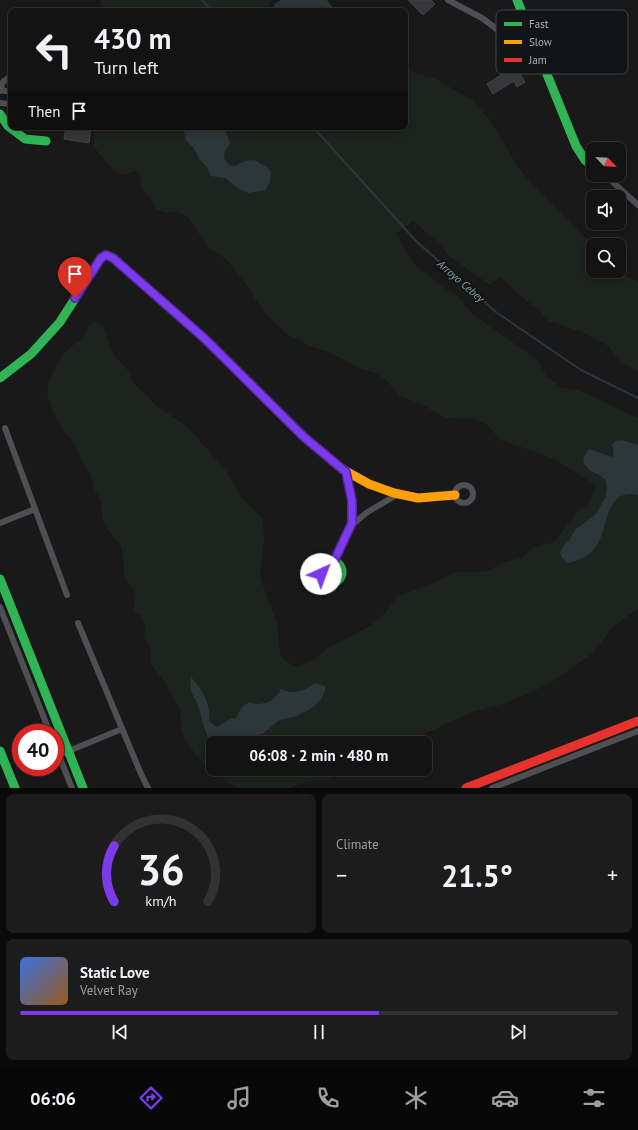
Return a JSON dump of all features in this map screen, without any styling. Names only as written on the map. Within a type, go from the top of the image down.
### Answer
[{"type":"street","points":[[448,0],[482,18],[496,29]]},
{"type":"street","points":[[517,0],[521,10]]},
{"type":"street","points":[[545,74],[576,146],[586,161]]},
{"type":"street","points":[[0,91],[3,82],[8,78]]},
{"type":"street","points":[[0,114],[8,126]]},
{"type":"street","points":[[13,130],[25,139],[46,140]]},
{"type":"street","points":[[613,182],[638,205]]},
{"type":"street","points":[[0,378],[30,354],[60,322],[101,258],[106,255],[113,258],[204,338],[304,437],[346,472],[369,484],[398,494],[418,498],[455,495]]},
{"type":"street","points":[[5,428],[67,595]]},
{"type":"street","points":[[334,561],[352,523],[352,501],[346,472]]},
{"type":"street","points":[[350,527],[366,513],[398,494]]},
{"type":"street","points":[[0,523],[35,509]]},
{"type":"street","points":[[0,579],[83,788]]},
{"type":"street","points":[[0,607],[46,724]]},
{"type":"street","points":[[78,623],[148,788]]},
{"type":"street","points":[[466,788],[486,785],[638,721]]},
{"type":"street","points":[[64,753],[122,729]]},
{"type":"street","points":[[492,788],[638,731]]},
{"type":"street","points":[[595,738],[599,747]]},
{"type":"street","points":[[0,751],[15,788]]},
{"type":"street","points":[[0,764],[10,788]]},
{"type":"street","points":[[64,768],[72,788]]},
{"type":"shaded area","points":[[101,0],[272,0],[267,8],[100,8]]},
{"type":"shaded area","points":[[281,0],[327,0],[333,8],[274,8],[275,4]]},
{"type":"shaded area","points":[[408,69],[417,74],[434,78],[471,99],[490,120],[517,166],[532,184],[586,238],[586,278],[626,278],[626,276],[638,282],[638,371],[618,358],[608,346],[582,332],[546,320],[540,311],[519,295],[501,277],[490,285],[450,257],[439,243],[413,221],[396,234],[414,264],[443,287],[458,296],[472,314],[538,360],[546,376],[561,387],[578,390],[638,418],[638,609],[615,625],[593,653],[549,684],[509,702],[469,713],[421,736],[206,736],[206,764],[200,760],[184,739],[181,729],[180,709],[161,677],[151,665],[151,649],[145,640],[144,635],[145,625],[141,616],[133,610],[136,593],[124,576],[121,546],[104,525],[100,500],[93,486],[91,475],[80,458],[74,443],[61,428],[47,394],[49,381],[58,361],[69,348],[82,339],[89,325],[94,321],[103,325],[111,350],[117,359],[127,369],[134,384],[148,396],[154,404],[188,427],[226,471],[243,499],[261,516],[263,521],[264,541],[260,577],[277,623],[280,654],[283,659],[296,667],[316,659],[327,648],[370,626],[385,613],[398,596],[431,584],[454,572],[488,571],[501,563],[521,558],[533,548],[554,542],[576,514],[590,501],[596,486],[556,460],[500,440],[488,425],[475,419],[447,418],[434,412],[426,406],[398,395],[388,382],[376,373],[358,368],[332,353],[313,347],[288,335],[265,314],[248,287],[227,260],[208,247],[187,216],[179,212],[165,213],[156,209],[148,195],[141,189],[141,179],[135,171],[123,175],[113,171],[94,147],[95,130],[408,130]]},
{"type":"shaded area","points":[[183,130],[224,130],[230,144],[225,151],[224,158],[228,163],[234,166],[247,160],[252,160],[267,167],[271,172],[270,182],[265,190],[248,193],[238,188],[225,178],[211,176],[195,150],[186,140]]},
{"type":"shaded area","points":[[622,440],[638,445],[638,495],[627,494],[619,497],[613,503],[609,511],[601,538],[594,549],[584,557],[568,563],[562,558],[560,553],[564,545],[576,529],[596,514],[606,496],[606,481],[601,476],[589,470],[584,464],[583,458],[589,449],[612,457],[614,454],[612,445],[615,441]]},
{"type":"shaded area","points":[[191,677],[205,698],[209,709],[209,721],[217,727],[230,719],[236,718],[244,705],[248,703],[261,704],[268,702],[277,695],[281,689],[294,692],[307,688],[315,683],[325,686],[325,691],[320,701],[312,708],[297,716],[280,720],[262,734],[251,736],[208,736],[190,683]]},
{"type":"shaded area","points":[[220,776],[334,776],[329,780],[306,782],[290,788],[239,788],[228,783]]},
{"type":"building","points":[[408,0],[431,0],[435,4],[423,15]]},
{"type":"building","points":[[503,74],[520,74],[525,82],[517,87],[514,81],[493,94],[487,84]]},
{"type":"building","points":[[66,130],[91,130],[89,143],[64,139]]},
{"type":"waterway","name":"Arroyo Cebey","points":[[202,0],[209,8]]},
{"type":"waterway","name":"Arroyo Cebey","points":[[316,130],[416,241],[496,312],[581,370],[638,398]]},
{"type":"traffic: fast","points":[[517,0],[521,10]]},
{"type":"traffic: fast","points":[[547,74],[576,146],[586,161]]},
{"type":"traffic: fast","points":[[0,114],[8,126]]},
{"type":"traffic: fast","points":[[13,130],[25,139],[46,141]]},
{"type":"traffic: fast","points":[[0,378],[31,354],[60,322],[101,258],[106,255],[113,258],[207,341]]},
{"type":"traffic: fast","points":[[331,561],[339,564],[342,572],[339,580],[331,583],[323,580],[320,572],[323,564],[331,561]]},
{"type":"traffic: fast","points":[[0,579],[83,788]]},
{"type":"traffic: fast","points":[[0,751],[15,788]]},
{"type":"traffic: slow","points":[[207,341],[304,437],[342,469],[369,484],[394,493],[418,498],[455,495]]},
{"type":"traffic: jam","points":[[466,788],[638,721]]},
{"type":"route","points":[[75,298],[101,258],[106,255],[113,258],[204,338],[304,437],[346,472],[352,501],[352,523],[334,561],[324,564],[321,574]]}]
